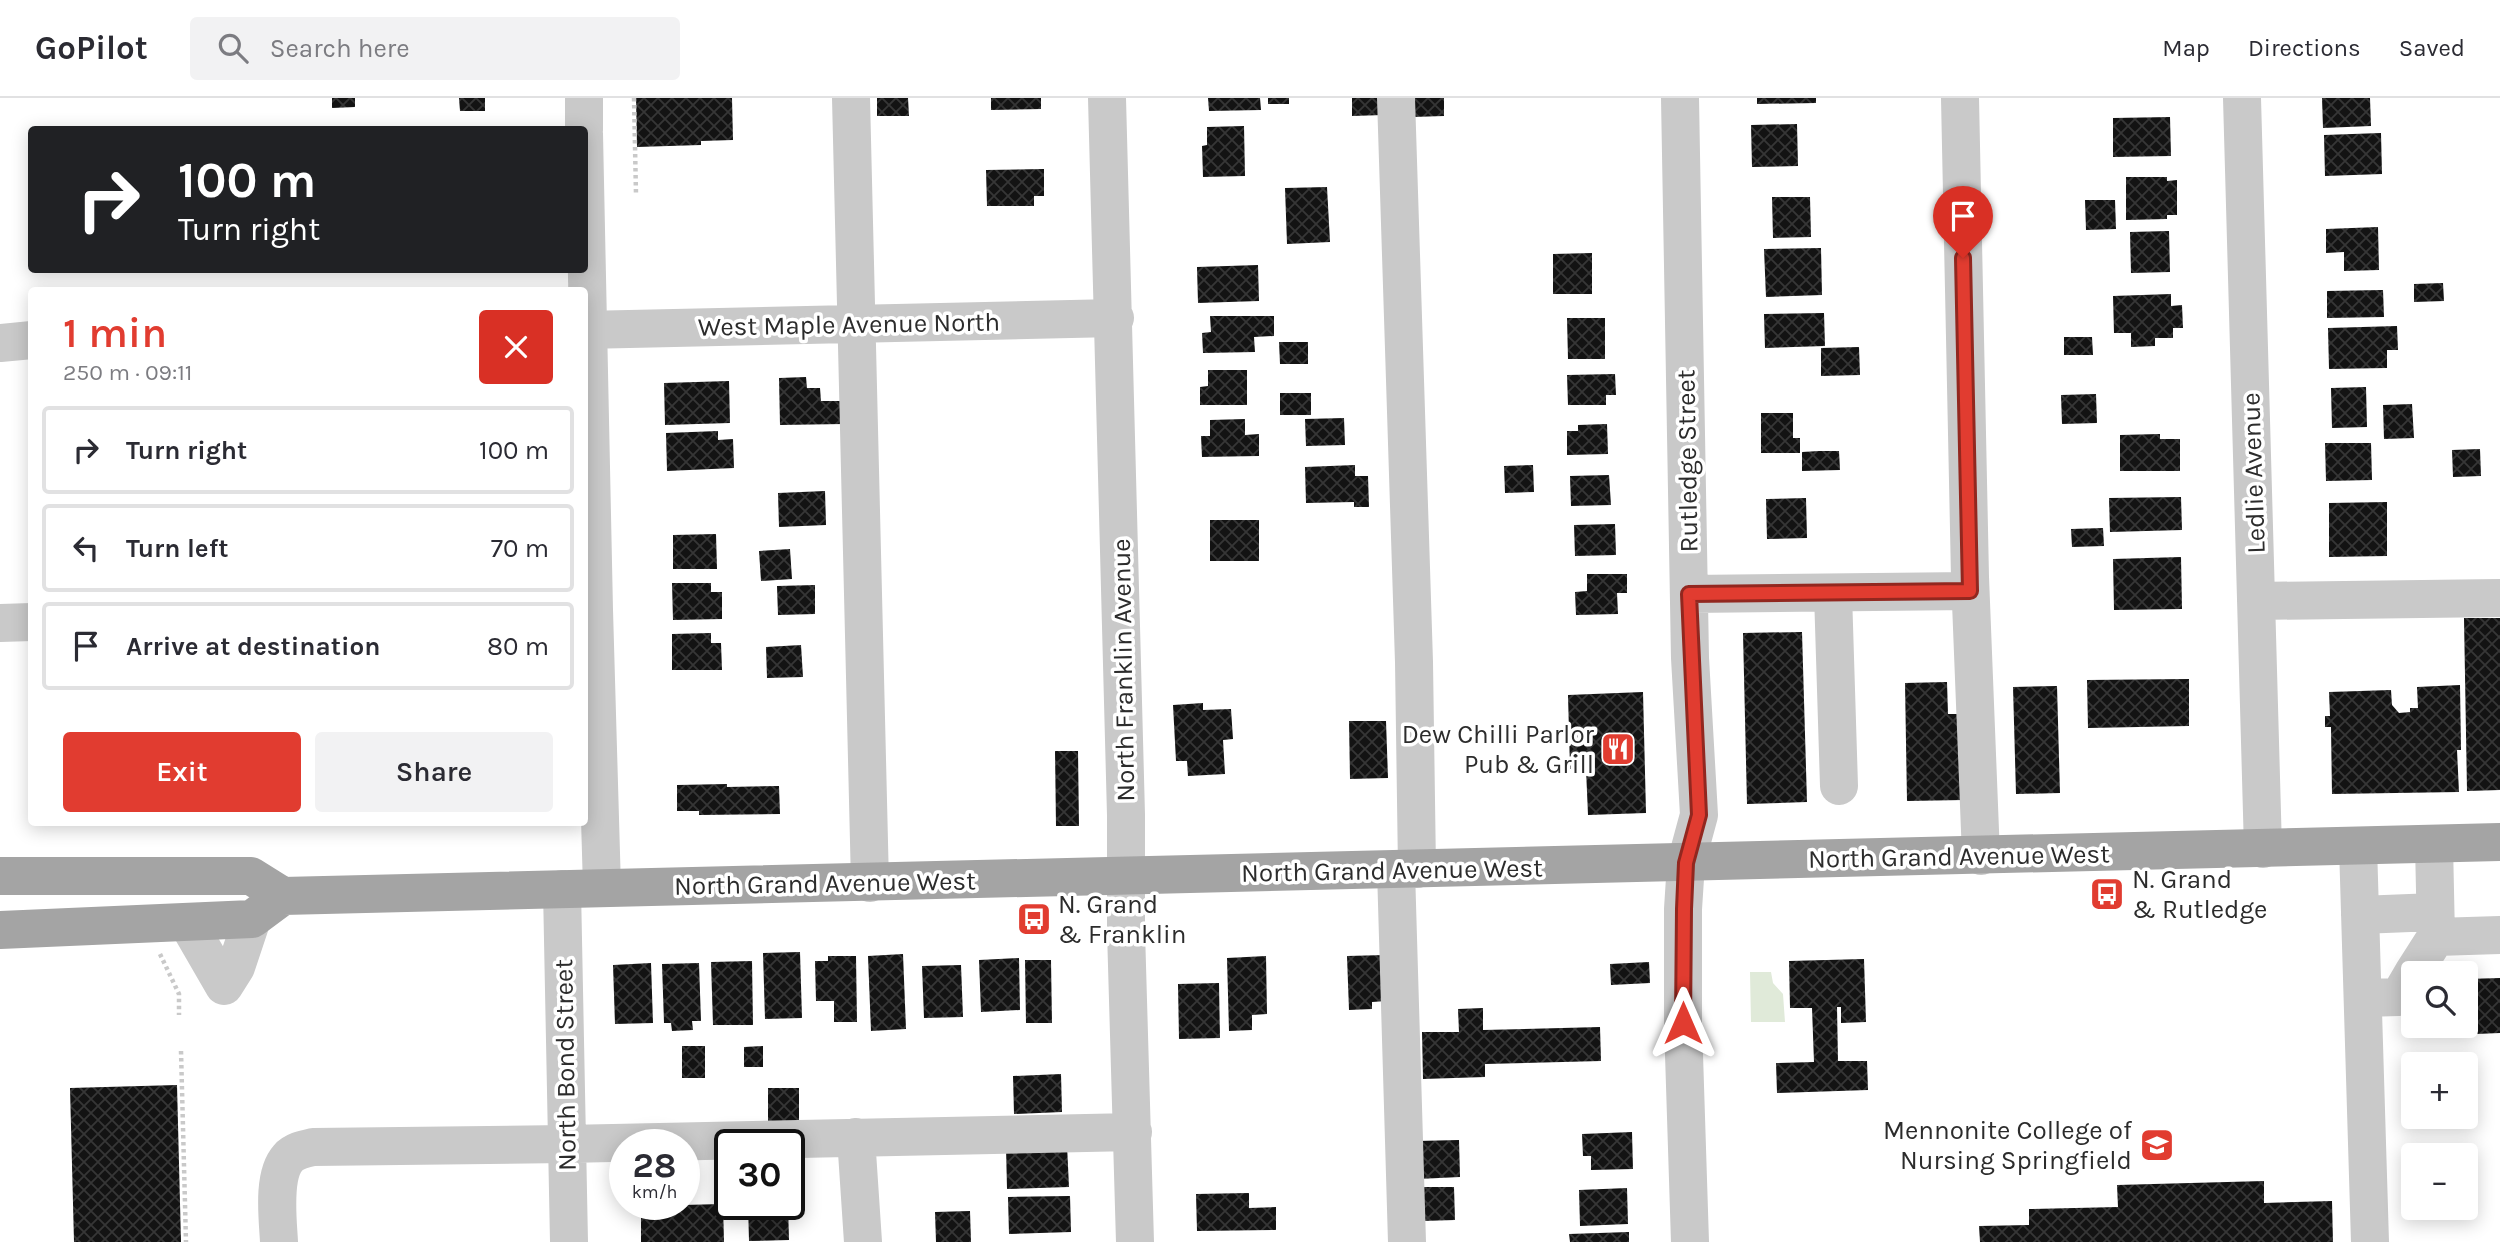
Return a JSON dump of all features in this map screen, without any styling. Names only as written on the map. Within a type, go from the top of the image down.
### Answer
[{"type":"main road","name":"North Grand Avenue West","points":[[284,896],[2500,842]]},
{"type":"main road","points":[[0,876],[251,876],[284,896],[252,919],[0,930]]},
{"type":"street","points":[[584,98],[584,126]]},
{"type":"street","points":[[851,98],[870,883]]},
{"type":"street","name":"North Franklin Avenue","points":[[1107,98],[1115,318],[1135,1242]]},
{"type":"street","points":[[1396,98],[1414,648],[1407,870],[1407,1242]]},
{"type":"street","name":"Rutledge Street","points":[[1680,98],[1689,594],[1699,815],[1686,863],[1684,909],[1683,1023],[1690,1242]]},
{"type":"street","points":[[1960,98],[1970,591],[1981,856]]},
{"type":"street","name":"Ledlie Avenue","points":[[2242,98],[2263,849]]},
{"type":"street","name":"West Maple Avenue North","points":[[588,330],[1115,318]]},
{"type":"street","points":[[0,343],[28,340]]},
{"type":"street","points":[[588,517],[589,610],[602,888]]},
{"type":"street","points":[[1689,594],[1970,591]]},
{"type":"street","points":[[1833,593],[1839,786]]},
{"type":"street","points":[[2256,601],[2500,598]]},
{"type":"street","points":[[0,623],[28,622]]},
{"type":"street","points":[[2418,961],[2435,925],[2434,844]]},
{"type":"street","points":[[2358,846],[2370,1242]]},
{"type":"street","name":"North Bond Street","points":[[562,889],[569,1242]]},
{"type":"street","points":[[2360,915],[2500,935]]},
{"type":"street","points":[[187,922],[224,986],[236,967],[252,919]]},
{"type":"street","points":[[2363,998],[2399,996],[2401,993]]},
{"type":"street","points":[[279,1242],[279,1177],[289,1156],[313,1147],[1133,1132]]},
{"type":"street","points":[[856,1137],[863,1242]]},
{"type":"path","points":[[634,98],[636,194]]},
{"type":"path","points":[[159,950],[178,994],[179,1014]]},
{"type":"path","points":[[181,1051],[186,1242]]},
{"type":"green space","points":[[1750,972],[1771,972],[1773,983],[1783,994],[1785,1022],[1751,1022]]},
{"type":"building","points":[[332,98],[355,98],[355,107],[332,108]]},
{"type":"building","points":[[459,98],[485,98],[485,111],[460,111]]},
{"type":"building","points":[[636,98],[732,98],[733,140],[701,141],[701,145],[637,147]]},
{"type":"building","points":[[877,98],[908,98],[909,116],[877,116]]},
{"type":"building","points":[[991,98],[1041,98],[1041,109],[991,110]]},
{"type":"building","points":[[1208,98],[1260,98],[1261,110],[1209,111]]},
{"type":"building","points":[[1268,98],[1289,98],[1289,104],[1268,104]]},
{"type":"building","points":[[1352,98],[1383,98],[1384,115],[1352,116]]},
{"type":"building","points":[[1412,98],[1444,98],[1444,116],[1413,117]]},
{"type":"building","points":[[1757,98],[1816,98],[1816,103],[1757,104]]},
{"type":"building","points":[[2322,98],[2370,98],[2371,126],[2323,128]]},
{"type":"building","points":[[2170,117],[2171,156],[2113,157],[2113,118]]},
{"type":"building","points":[[1797,124],[1798,166],[1752,167],[1751,125]]},
{"type":"building","points":[[1244,126],[1245,176],[1203,177],[1202,146],[1207,145],[1207,127]]},
{"type":"building","points":[[2381,133],[2382,174],[2325,176],[2324,135]]},
{"type":"building","points":[[1044,169],[1044,196],[1034,196],[1034,206],[987,206],[986,170]]},
{"type":"building","points":[[2126,177],[2167,177],[2167,181],[2177,180],[2177,215],[2167,215],[2167,219],[2126,220]]},
{"type":"building","points":[[1327,187],[1330,242],[1287,244],[1285,188]]},
{"type":"building","points":[[1772,197],[1810,197],[1811,237],[1773,238]]},
{"type":"building","points":[[2085,200],[2115,200],[2116,229],[2086,230]]},
{"type":"building","points":[[2378,227],[2379,270],[2344,271],[2344,252],[2326,253],[2326,229]]},
{"type":"building","points":[[2169,231],[2170,272],[2131,273],[2130,232]]},
{"type":"building","points":[[1821,248],[1822,295],[1766,297],[1764,249]]},
{"type":"building","points":[[1592,253],[1592,294],[1553,294],[1553,254]]},
{"type":"building","points":[[1258,265],[1259,301],[1198,303],[1197,267]]},
{"type":"building","points":[[2443,283],[2444,301],[2414,302],[2414,284]]},
{"type":"building","points":[[2383,290],[2384,317],[2327,318],[2327,291]]},
{"type":"building","points":[[2171,294],[2171,306],[2182,305],[2183,328],[2173,328],[2173,338],[2155,338],[2155,346],[2131,347],[2131,333],[2114,333],[2113,296]]},
{"type":"building","points":[[1824,313],[1825,346],[1765,348],[1764,314]]},
{"type":"building","points":[[1210,316],[1274,316],[1274,336],[1254,337],[1255,352],[1203,353],[1202,333],[1211,332]]},
{"type":"building","points":[[1567,318],[1605,318],[1605,359],[1568,359]]},
{"type":"building","points":[[2397,326],[2398,350],[2387,350],[2387,368],[2329,369],[2328,328]]},
{"type":"building","points":[[2064,337],[2092,337],[2093,355],[2064,355]]},
{"type":"building","points":[[1279,342],[1308,342],[1308,364],[1280,364]]},
{"type":"building","points":[[1859,347],[1860,375],[1821,376],[1821,348]]},
{"type":"building","points":[[1208,370],[1247,370],[1247,405],[1200,405],[1200,387],[1208,386]]},
{"type":"building","points":[[1615,374],[1616,395],[1606,395],[1606,405],[1568,405],[1567,375]]},
{"type":"building","points":[[806,377],[807,388],[820,388],[821,401],[843,401],[844,424],[780,425],[779,378]]},
{"type":"building","points":[[729,381],[730,423],[665,425],[664,383]]},
{"type":"building","points":[[2366,387],[2367,427],[2332,428],[2331,388]]},
{"type":"building","points":[[1280,393],[1311,393],[1311,415],[1280,415]]},
{"type":"building","points":[[2096,394],[2097,423],[2062,424],[2061,395]]},
{"type":"building","points":[[2412,404],[2414,438],[2384,439],[2383,405]]},
{"type":"building","points":[[1761,413],[1793,413],[1793,438],[1800,438],[1800,453],[1761,453]]},
{"type":"building","points":[[1344,418],[1345,445],[1306,446],[1305,419]]},
{"type":"building","points":[[1245,419],[1245,435],[1259,434],[1259,456],[1202,457],[1201,436],[1210,436],[1210,420]]},
{"type":"building","points":[[1607,424],[1608,454],[1567,455],[1567,431],[1578,431],[1578,425]]},
{"type":"building","points":[[718,431],[718,440],[733,439],[734,468],[667,471],[666,433]]},
{"type":"building","points":[[2160,434],[2160,439],[2180,439],[2180,471],[2120,471],[2120,435]]},
{"type":"building","points":[[2325,443],[2371,443],[2372,480],[2326,481]]},
{"type":"building","points":[[2480,449],[2481,476],[2453,477],[2452,450]]},
{"type":"building","points":[[1839,451],[1840,470],[1802,471],[1802,452]]},
{"type":"building","points":[[1355,465],[1355,476],[1368,476],[1369,507],[1354,507],[1354,502],[1306,503],[1305,467]]},
{"type":"building","points":[[1533,465],[1534,492],[1505,493],[1504,466]]},
{"type":"building","points":[[1609,475],[1611,505],[1571,506],[1570,476]]},
{"type":"building","points":[[825,491],[826,525],[779,527],[778,493]]},
{"type":"building","points":[[2181,497],[2182,530],[2110,532],[2109,498]]},
{"type":"building","points":[[1806,498],[1807,538],[1767,539],[1766,499]]},
{"type":"building","points":[[2387,502],[2387,556],[2329,557],[2329,503]]},
{"type":"building","points":[[1210,520],[1259,520],[1259,561],[1210,561]]},
{"type":"building","points":[[1615,524],[1616,555],[1575,556],[1574,525]]},
{"type":"building","points":[[2103,528],[2104,546],[2072,547],[2071,529]]},
{"type":"building","points":[[716,534],[717,569],[673,569],[673,535]]},
{"type":"building","points":[[790,549],[792,579],[761,581],[759,551]]},
{"type":"building","points":[[2181,557],[2182,609],[2114,610],[2113,559]]},
{"type":"building","points":[[1587,574],[1627,574],[1627,593],[1617,593],[1618,614],[1576,615],[1575,592],[1587,591]]},
{"type":"building","points":[[672,583],[711,583],[711,592],[722,592],[722,619],[673,620]]},
{"type":"building","points":[[815,585],[815,614],[778,615],[777,586]]},
{"type":"building","points":[[2464,618],[2500,618],[2500,790],[2467,791]]},
{"type":"building","points":[[1802,632],[1807,802],[1747,804],[1743,633]]},
{"type":"building","points":[[711,633],[711,643],[721,643],[722,670],[672,670],[672,634]]},
{"type":"building","points":[[801,645],[803,677],[767,678],[766,647]]},
{"type":"building","points":[[2189,679],[2189,726],[2088,728],[2087,680]]},
{"type":"building","points":[[1947,682],[1948,714],[1962,714],[1964,800],[1907,801],[1905,683]]},
{"type":"building","points":[[2460,685],[2461,750],[2457,750],[2459,792],[2332,794],[2331,727],[2325,727],[2325,716],[2330,716],[2329,692],[2391,690],[2392,705],[2399,713],[2418,708],[2417,687]]},
{"type":"building","points":[[2057,686],[2060,793],[2016,794],[2013,687]]},
{"type":"building","points":[[1643,692],[1646,813],[1588,815],[1586,769],[1570,769],[1568,695]]},
{"type":"building","points":[[1203,703],[1203,710],[1231,709],[1233,739],[1223,740],[1225,774],[1188,776],[1187,761],[1176,761],[1173,705]]},
{"type":"building","points":[[1349,721],[1386,721],[1388,778],[1350,779]]},
{"type":"building","points":[[1055,751],[1078,751],[1079,826],[1056,826]]},
{"type":"building","points":[[727,784],[727,787],[779,786],[780,814],[699,815],[699,811],[677,811],[677,785]]},
{"type":"building","points":[[800,952],[802,1018],[765,1019],[763,953]]},
{"type":"building","points":[[903,954],[906,1029],[871,1031],[868,956]]},
{"type":"building","points":[[1385,955],[1387,1001],[1372,1002],[1372,1009],[1349,1010],[1347,956]]},
{"type":"building","points":[[828,956],[856,956],[857,1022],[834,1022],[834,1001],[816,1001],[815,961],[828,961]]},
{"type":"building","points":[[1266,956],[1267,1014],[1252,1015],[1252,1030],[1229,1031],[1227,958]]},
{"type":"building","points":[[1019,958],[1020,1010],[981,1012],[979,960]]},
{"type":"building","points":[[1864,959],[1866,1022],[1841,1023],[1841,1007],[1837,1007],[1838,1061],[1867,1061],[1868,1090],[1777,1093],[1776,1063],[1814,1062],[1812,1008],[1790,1008],[1789,961]]},
{"type":"building","points":[[1025,960],[1051,960],[1052,1023],[1026,1023]]},
{"type":"building","points":[[752,961],[753,1025],[713,1025],[711,962]]},
{"type":"building","points":[[1649,962],[1650,983],[1611,985],[1610,964]]},
{"type":"building","points":[[651,963],[653,1023],[615,1024],[613,965]]},
{"type":"building","points":[[699,963],[701,1021],[692,1021],[693,1030],[672,1031],[671,1023],[664,1023],[662,964]]},
{"type":"building","points":[[961,965],[963,1017],[924,1018],[922,966]]},
{"type":"building","points":[[2500,978],[2500,1033],[2478,1034],[2478,979]]},
{"type":"building","points":[[1219,983],[1220,1038],[1179,1039],[1178,984]]},
{"type":"building","points":[[1483,1008],[1483,1030],[1600,1027],[1601,1061],[1485,1064],[1485,1077],[1423,1079],[1422,1032],[1459,1032],[1458,1009]]},
{"type":"building","points":[[682,1046],[705,1046],[705,1078],[682,1078]]},
{"type":"building","points":[[763,1046],[763,1067],[744,1067],[744,1047]]},
{"type":"building","points":[[1061,1074],[1062,1112],[1014,1114],[1013,1076]]},
{"type":"building","points":[[177,1085],[181,1242],[74,1242],[70,1088]]},
{"type":"building","points":[[768,1088],[799,1088],[799,1126],[768,1126]]},
{"type":"building","points":[[1632,1132],[1633,1169],[1591,1170],[1591,1156],[1583,1156],[1582,1134]]},
{"type":"building","points":[[1459,1140],[1460,1177],[1418,1179],[1417,1141]]},
{"type":"building","points":[[1067,1145],[1069,1187],[1007,1189],[1006,1147]]},
{"type":"building","points":[[2264,1181],[2264,1203],[2332,1201],[2333,1242],[1980,1242],[1979,1226],[2029,1225],[2029,1209],[2118,1207],[2117,1185]]},
{"type":"building","points":[[1422,1187],[1454,1187],[1455,1220],[1422,1221]]},
{"type":"building","points":[[1627,1188],[1628,1224],[1580,1226],[1579,1190]]},
{"type":"building","points":[[1249,1193],[1249,1208],[1276,1207],[1276,1230],[1197,1231],[1196,1194]]},
{"type":"building","points":[[1070,1196],[1071,1232],[1009,1234],[1008,1197]]},
{"type":"building","points":[[714,1204],[714,1220],[723,1220],[724,1242],[641,1242],[641,1220],[700,1220],[700,1205]]},
{"type":"building","points":[[970,1211],[971,1242],[936,1242],[935,1212]]},
{"type":"building","points":[[748,1220],[788,1220],[789,1240],[749,1241]]},
{"type":"building","points":[[1629,1232],[1629,1242],[1570,1242],[1569,1234]]},
{"type":"place","name":"Dew Chilli Parlor Pub & Grill","points":[[1618,749]]},
{"type":"place","name":"N. Grand & Rutledge","points":[[2107,894]]},
{"type":"place","name":"N. Grand & Franklin","points":[[1034,919]]},
{"type":"place","name":"Mennonite College of Nursing Springfield","points":[[2157,1145]]},
{"type":"route","points":[[1683,1023],[1686,863],[1699,815],[1689,594],[1970,591],[1963,258]]}]
